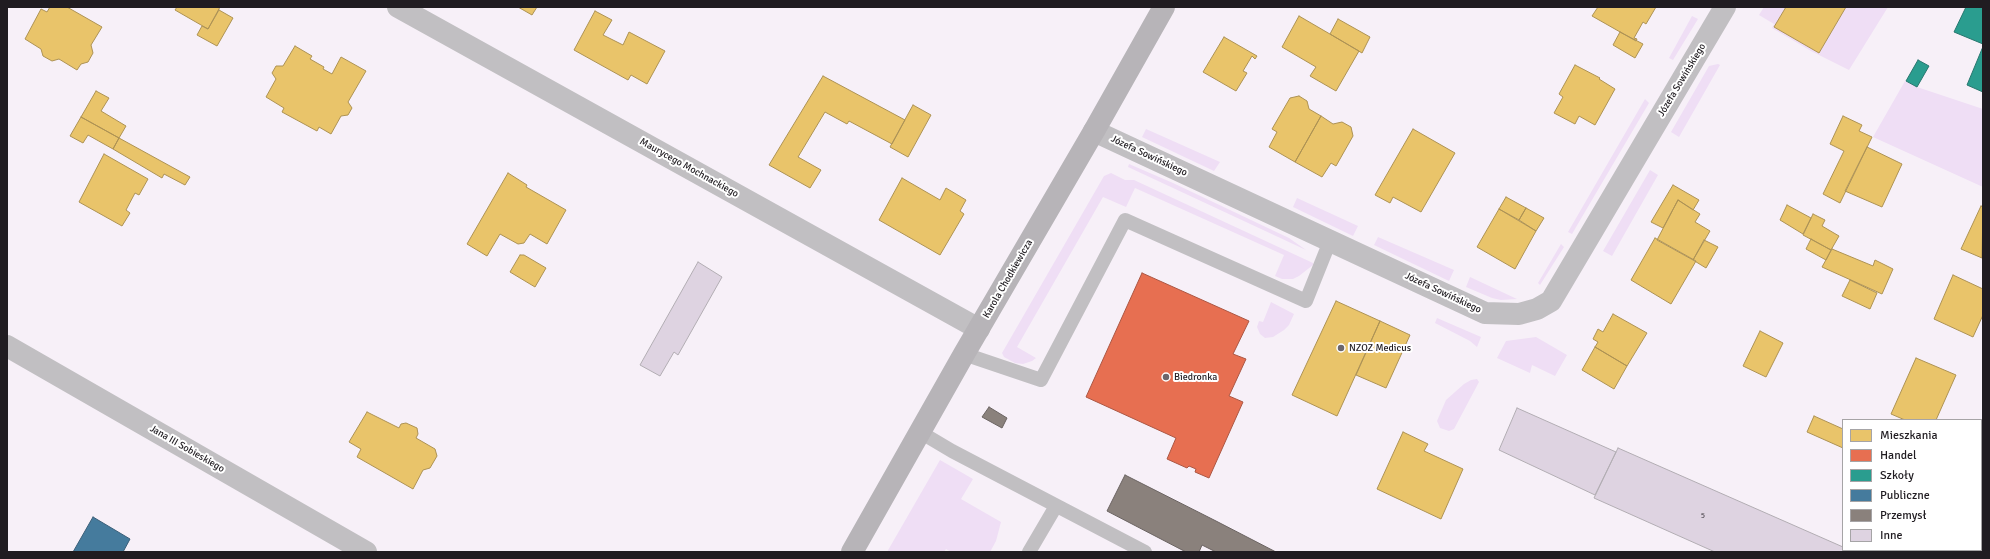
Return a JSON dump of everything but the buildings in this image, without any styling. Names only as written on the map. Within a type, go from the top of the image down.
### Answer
[{"type":"street","name":"Maurycego Mochnackiego","points":[[398,7],[979,329]]},
{"type":"street","name":"Karola Chodkiewicza","points":[[852,552],[1164,7]]},
{"type":"street","name":"Józefa Sowińskiego","points":[[1094,131],[1484,313],[1519,314],[1542,307],[1551,301],[1725,7]]},
{"type":"street","name":"Jana III Sobieskiego","points":[[7,346],[366,552]]},
{"type":"lane","points":[[964,354],[1041,380],[1125,220],[1306,302],[1330,241]]},
{"type":"lane","points":[[920,432],[952,451],[1145,552]]},
{"type":"lane","points":[[1029,552],[1056,506]]},
{"type":"shaded area","points":[[1764,7],[1786,7],[1775,27],[1819,53],[1846,7],[1888,7],[1849,70],[1811,51],[1772,28],[1774,24],[1759,15]]},
{"type":"shaded area","points":[[1692,16],[1698,19],[1673,60],[1669,58]]},
{"type":"shaded area","points":[[1720,65],[1679,137],[1671,132],[1709,66]]},
{"type":"shaded area","points":[[1905,81],[1917,87],[1983,109],[1983,187],[1873,137]]},
{"type":"shaded area","points":[[1645,99],[1649,103],[1572,234],[1568,232]]},
{"type":"shaded area","points":[[1146,129],[1220,162],[1214,171],[1142,137]]},
{"type":"shaded area","points":[[1129,164],[1173,183],[1289,238],[1306,250],[1128,167]]},
{"type":"shaded area","points":[[1650,170],[1658,175],[1612,256],[1603,251]]},
{"type":"shaded area","points":[[1111,173],[1125,180],[1134,180],[1313,263],[1313,265],[1293,279],[1282,279],[1275,276],[1284,255],[1135,188],[1126,207],[1103,197],[1017,347],[1036,358],[1023,364],[1015,363],[1004,357],[1002,353],[1104,176]]},
{"type":"shaded area","points":[[1297,198],[1358,226],[1353,236],[1293,207]]},
{"type":"shaded area","points":[[1378,237],[1454,270],[1449,281],[1374,245]]},
{"type":"shaded area","points":[[1561,244],[1564,247],[1540,285],[1538,283]]},
{"type":"shaded area","points":[[1470,277],[1517,299],[1501,300],[1492,298],[1466,287]]},
{"type":"shaded area","points":[[1271,302],[1294,314],[1289,325],[1284,330],[1273,337],[1265,338],[1260,334],[1257,327],[1259,321],[1263,322]]},
{"type":"shaded area","points":[[1437,318],[1481,337],[1477,347],[1470,341],[1435,323]]},
{"type":"shaded area","points":[[1536,337],[1567,355],[1555,376],[1532,365],[1530,373],[1497,358],[1506,341]]},
{"type":"shaded area","points":[[1477,379],[1479,382],[1454,429],[1449,431],[1440,428],[1437,421],[1446,400],[1464,384],[1471,380]]},
{"type":"shaded area","points":[[940,460],[973,479],[961,499],[1001,522],[996,541],[990,552],[951,552],[946,549],[944,552],[887,552]]},
{"type":"place","name":"NZOZ Medicus","points":[[1341,348]]},
{"type":"place","name":"Biedronka","points":[[1166,377]]}]
